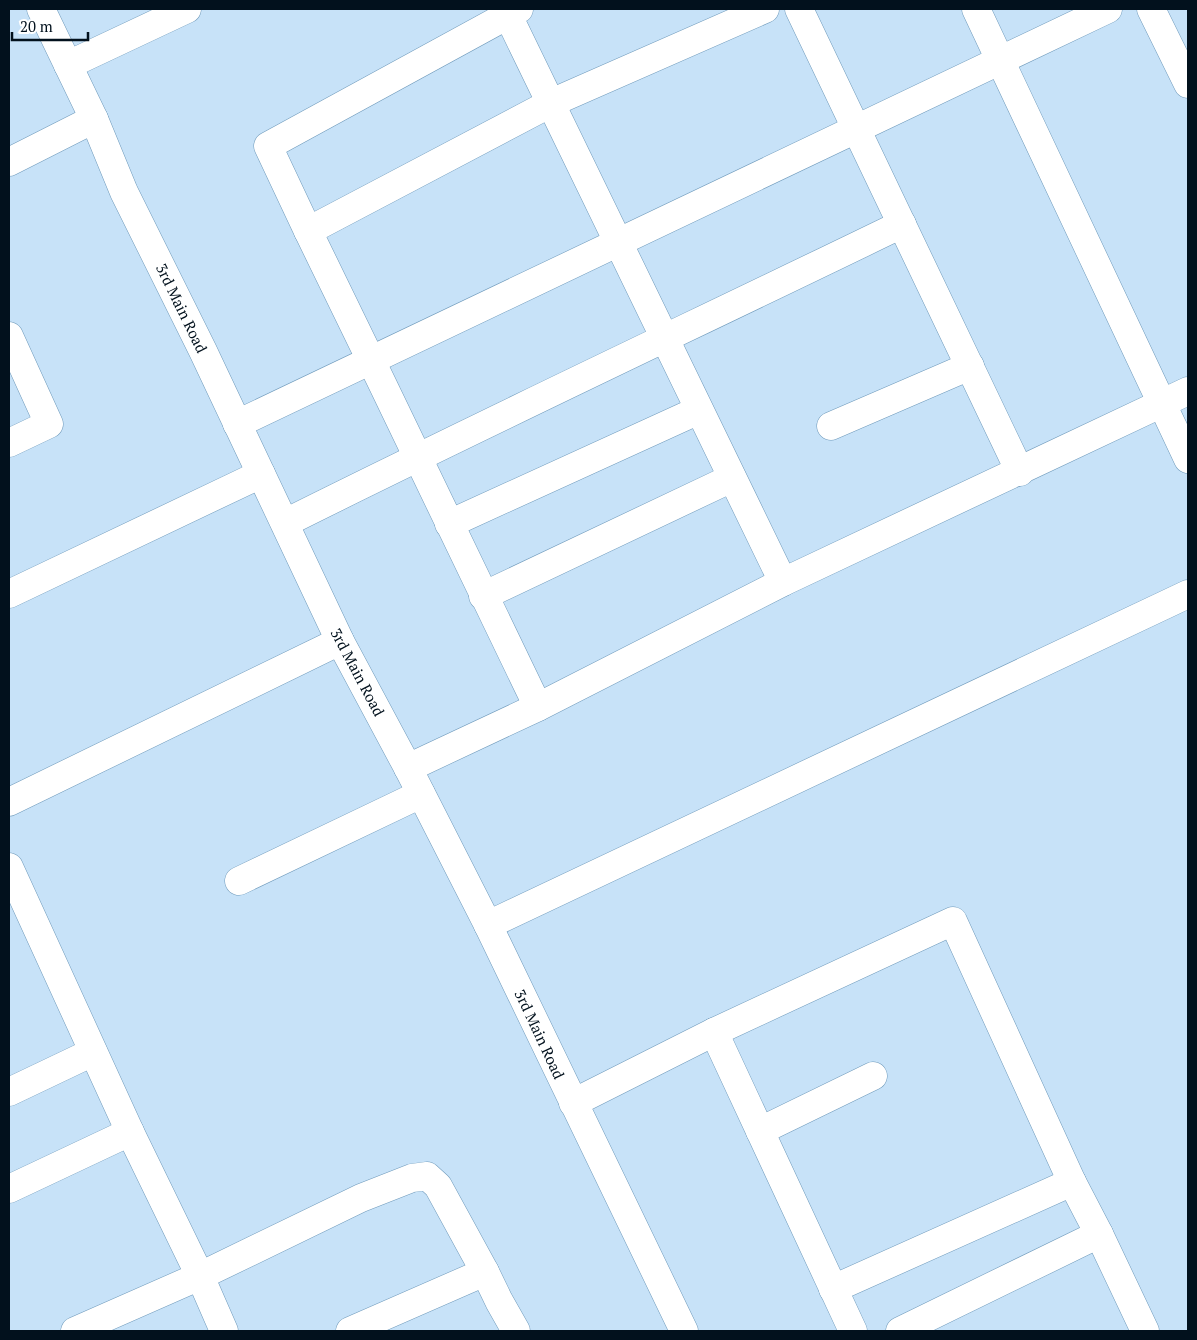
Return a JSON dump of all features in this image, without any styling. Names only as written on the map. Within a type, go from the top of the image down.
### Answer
[{"type":"street","name":"3rd Main Road","points":[[41,9],[94,120],[124,192],[340,641],[408,768],[488,925],[573,1103],[675,1329]]},
{"type":"street","points":[[68,66],[187,9]]},
{"type":"street","points":[[308,231],[551,103],[765,9]]},
{"type":"street","points":[[799,9],[1020,472]]},
{"type":"street","points":[[976,9],[1188,459]]},
{"type":"street","points":[[237,424],[1108,9]]},
{"type":"street","points":[[1151,9],[1187,79]]},
{"type":"street","points":[[538,707],[448,524],[372,359],[268,146],[511,11],[551,103],[783,582]]},
{"type":"street","points":[[9,162],[94,120]]},
{"type":"street","points":[[284,523],[416,457],[665,340],[902,224]]},
{"type":"street","points":[[9,336],[49,424],[9,443]]},
{"type":"street","points":[[832,426],[970,366]]},
{"type":"street","points":[[408,768],[538,707],[783,582],[1020,472],[1188,391]]},
{"type":"street","points":[[448,524],[699,410]]},
{"type":"street","points":[[9,594],[261,474]]},
{"type":"street","points":[[483,596],[732,478]]},
{"type":"street","points":[[488,925],[1188,594]]},
{"type":"street","points":[[9,802],[340,641]]},
{"type":"street","points":[[238,881],[421,794]]},
{"type":"street","points":[[9,867],[19,915],[93,1052],[200,1276],[224,1331]]},
{"type":"street","points":[[573,1103],[714,1032],[953,921],[1072,1182],[1100,1234],[1145,1331]]},
{"type":"street","points":[[714,1032],[853,1331]]},
{"type":"street","points":[[9,1092],[93,1052]]},
{"type":"street","points":[[760,1131],[873,1076]]},
{"type":"street","points":[[9,1189],[130,1132]]},
{"type":"street","points":[[75,1331],[200,1276],[361,1198],[412,1178],[426,1176],[438,1186],[486,1272],[499,1301],[516,1331]]},
{"type":"street","points":[[833,1289],[1072,1182]]},
{"type":"street","points":[[900,1331],[1100,1234]]},
{"type":"street","points":[[350,1331],[486,1272]]}]
